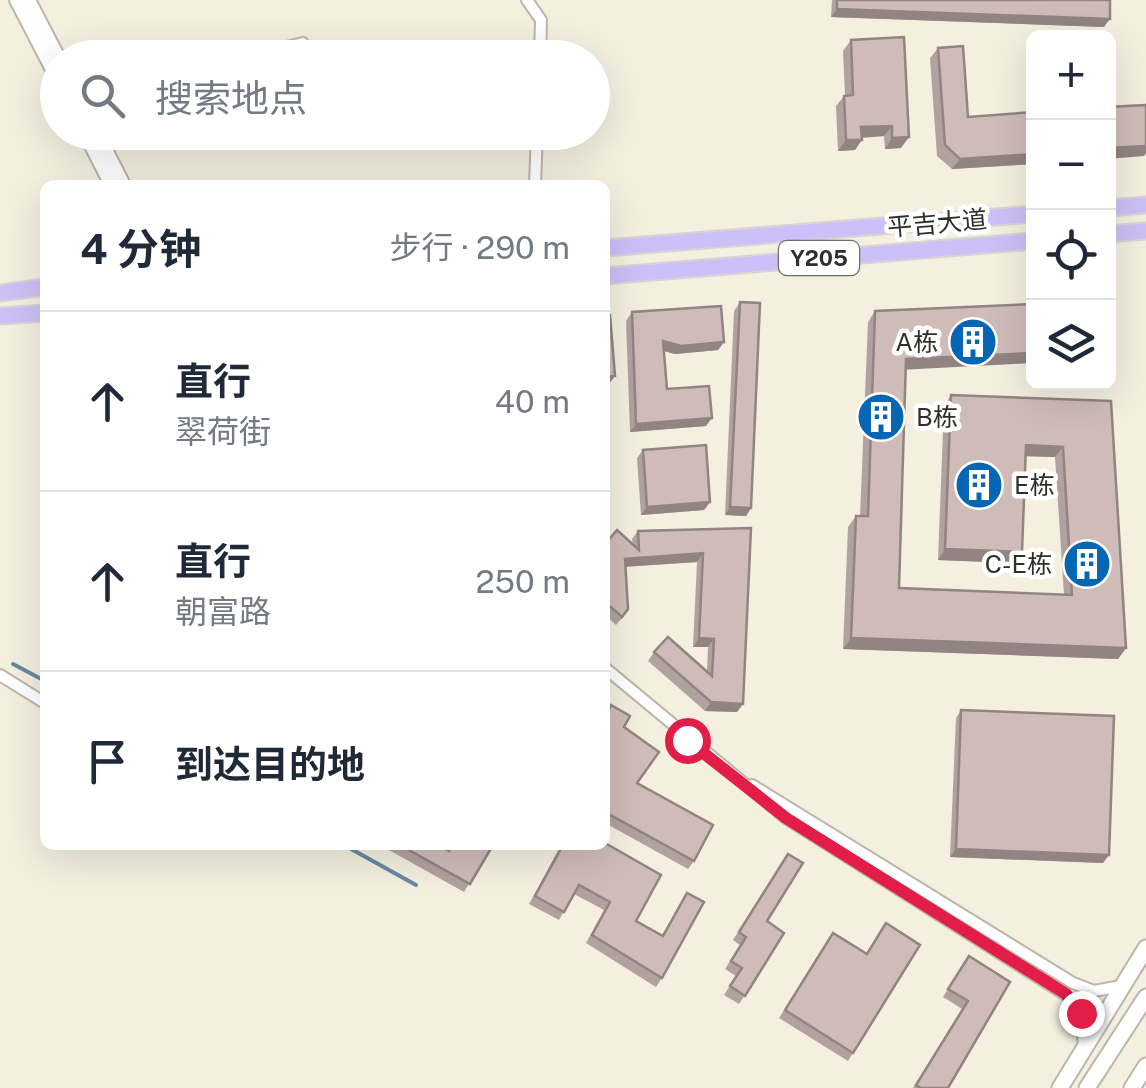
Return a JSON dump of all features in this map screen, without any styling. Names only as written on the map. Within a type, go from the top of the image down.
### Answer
[{"type":"main road","points":[[1116,207],[1146,205]]},
{"type":"main road","name":"平吉大道","points":[[610,248],[1026,215]]},
{"type":"main road","points":[[1116,234],[1146,231]]},
{"type":"main road","points":[[1116,235],[1146,240]]},
{"type":"main road","name":"平吉大道","points":[[610,276],[1026,241]]},
{"type":"main road","points":[[0,292],[40,288]]},
{"type":"main road","points":[[0,316],[40,313]]},
{"type":"main road","points":[[1060,1088],[1146,948]]},
{"type":"main road","points":[[1088,1088],[1146,997]]},
{"type":"main road","points":[[1080,1088],[1105,1061]]},
{"type":"main road","points":[[1132,1088],[1146,1066]]},
{"type":"street","points":[[16,0],[40,46]]},
{"type":"street","points":[[29,0],[50,40]]},
{"type":"street","points":[[527,0],[541,20],[540,40]]},
{"type":"street","points":[[93,150],[108,180]]},
{"type":"street","points":[[107,150],[122,180]]},
{"type":"street","points":[[535,180],[536,150]]},
{"type":"street","points":[[610,672],[786,818],[1066,994],[1085,1025],[1081,1055]]},
{"type":"street","points":[[0,675],[40,700]]},
{"type":"street","points":[[742,780],[793,807],[1073,983],[1106,991],[1130,979]]},
{"type":"building","points":[[837,0],[1110,0],[1110,19],[837,9]]},
{"type":"building","points":[[904,37],[909,137],[892,138],[892,126],[861,127],[862,140],[846,140],[844,96],[853,95],[851,40]]},
{"type":"building","points":[[963,46],[968,117],[1026,113],[1026,155],[960,159],[945,145],[938,48]]},
{"type":"building","points":[[1146,105],[1146,146],[1116,148],[1116,107]]},
{"type":"building","points":[[740,302],[760,303],[751,508],[730,507]]},
{"type":"building","points":[[1026,304],[1026,353],[906,359],[899,588],[1072,595],[1063,447],[1026,445],[1022,552],[945,549],[951,395],[1111,401],[1126,648],[851,638],[856,516],[868,516],[875,311]]},
{"type":"building","points":[[721,306],[724,342],[681,346],[663,341],[667,389],[709,386],[712,418],[636,424],[632,312]]},
{"type":"building","points":[[610,315],[615,376],[610,376]]},
{"type":"building","points":[[706,445],[710,502],[647,507],[643,450]]},
{"type":"building","points":[[751,528],[743,704],[711,702],[654,652],[668,637],[712,676],[714,639],[699,638],[703,553],[625,559],[628,609],[622,617],[610,606],[610,538],[617,530],[639,550],[638,531]]},
{"type":"building","points":[[610,707],[630,716],[624,727],[659,752],[637,783],[713,825],[694,861],[610,815]]},
{"type":"building","points":[[961,710],[1114,716],[1109,855],[956,849]]},
{"type":"building","points":[[610,846],[661,875],[636,921],[663,936],[687,893],[704,902],[662,978],[592,935],[610,902],[579,885],[564,912],[535,896],[560,850],[610,850]]},
{"type":"building","points":[[409,850],[490,850],[470,884]]},
{"type":"building","points":[[788,854],[803,863],[767,921],[784,933],[745,996],[730,986],[742,968],[731,961],[746,937],[739,932]]},
{"type":"building","points":[[886,923],[920,945],[853,1053],[785,1010],[833,933],[867,954]]},
{"type":"building","points":[[969,956],[1010,982],[948,1088],[921,1088],[916,1085],[968,1001],[948,989]]},
{"type":"waterway","points":[[13,664],[40,678]]},
{"type":"waterway","points":[[353,850],[416,885]]},
{"type":"place","name":"A栋","points":[[973,342]]},
{"type":"place","name":"B栋","points":[[881,417]]},
{"type":"place","name":"E栋","points":[[979,485]]},
{"type":"place","name":"C-E栋","points":[[1087,564]]},
{"type":"route","points":[[687,740],[786,818],[1066,994],[1081,1013]]}]
